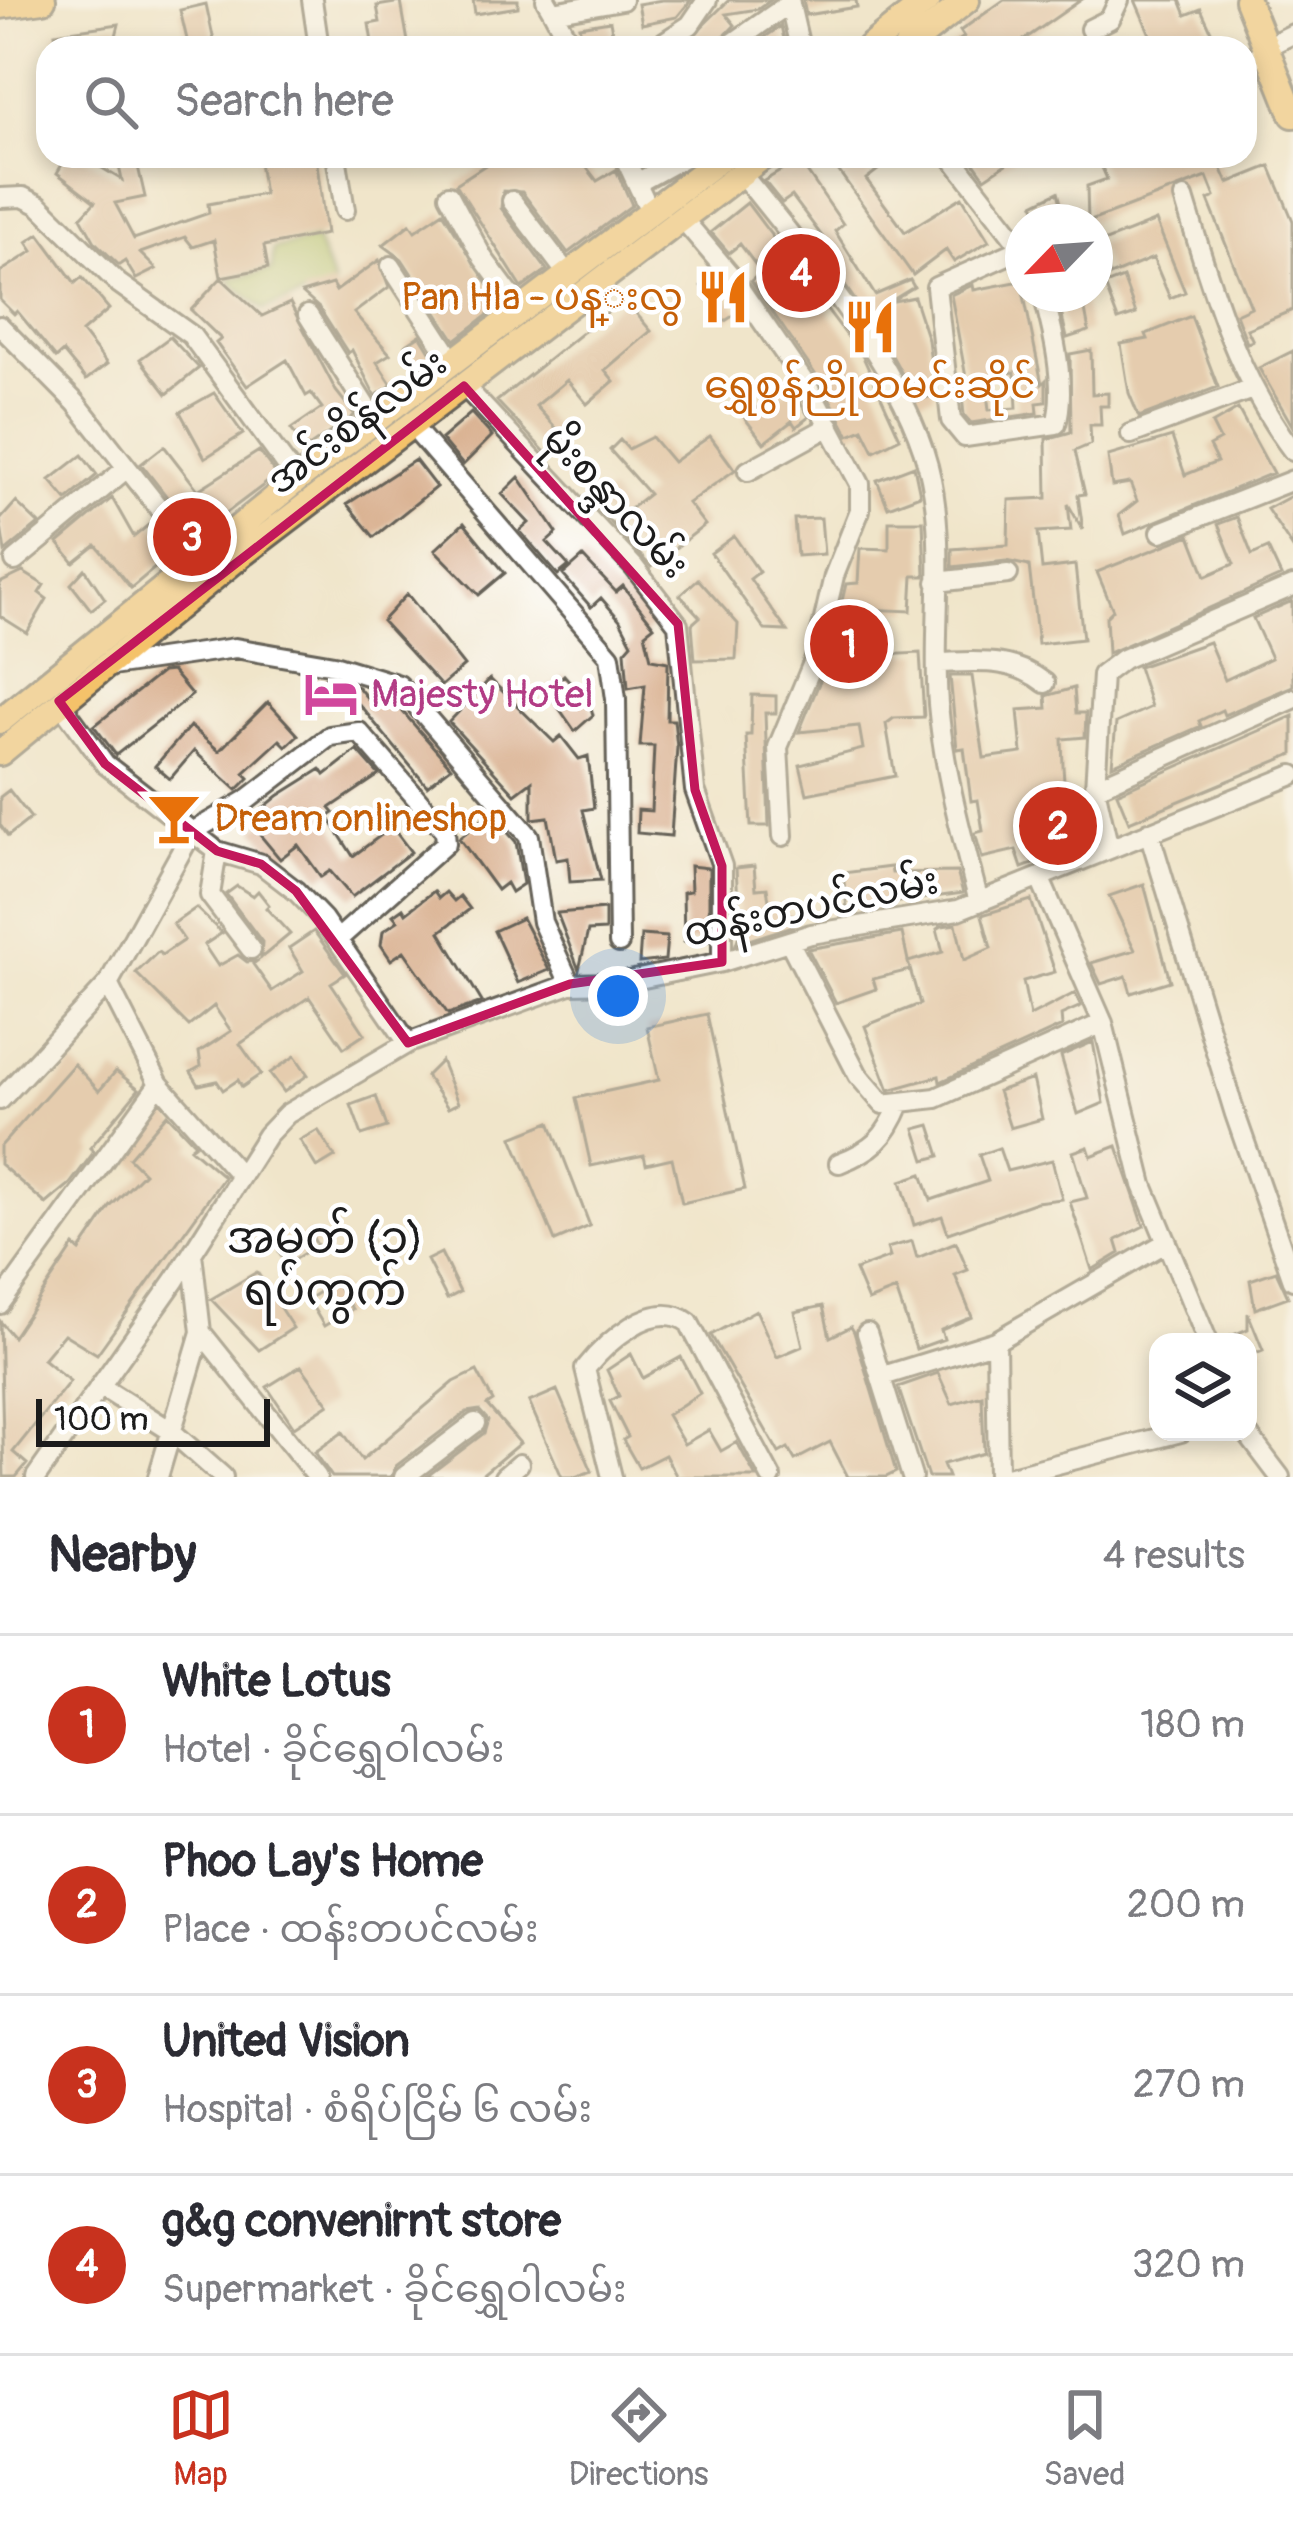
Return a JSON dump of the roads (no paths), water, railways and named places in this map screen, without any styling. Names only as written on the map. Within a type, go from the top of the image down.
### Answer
[{"type":"main road","points":[[0,6],[43,0]]},
{"type":"main road","points":[[883,36],[928,0]]},
{"type":"main road","points":[[921,36],[967,0]]},
{"type":"main road","points":[[1247,0],[1255,36]]},
{"type":"main road","points":[[1259,54],[1293,115]]},
{"type":"main road","name":"အင်းစိန်လမ်း","points":[[0,753],[59,701],[412,426],[521,310],[650,211],[728,168]]},
{"type":"main road","name":"အင်းစိန်လမ်း","points":[[0,721],[374,421],[459,375],[682,218],[730,168]]},
{"type":"street","points":[[312,0],[317,36]]},
{"type":"street","points":[[565,36],[549,6],[622,0]]},
{"type":"street","points":[[673,36],[689,25],[707,0]]},
{"type":"street","points":[[1090,28],[1110,20],[1119,0]]},
{"type":"street","points":[[743,36],[790,2],[797,36]]},
{"type":"street","points":[[1259,54],[1293,34]]},
{"type":"street","points":[[339,168],[345,210]]},
{"type":"street","points":[[630,168],[650,211]]},
{"type":"street","points":[[637,183],[664,168]]},
{"type":"street","points":[[735,168],[842,300],[889,381],[926,460],[938,512],[938,663],[949,789],[979,902]]},
{"type":"street","points":[[960,168],[1005,225]]},
{"type":"street","points":[[448,195],[483,258],[521,310]]},
{"type":"street","points":[[0,198],[23,197],[39,205],[118,283],[191,334],[297,480]]},
{"type":"street","points":[[1184,198],[1224,326],[1252,389],[1293,451]]},
{"type":"street","points":[[512,201],[568,275]]},
{"type":"street","points":[[682,218],[731,276],[830,426],[860,484],[860,510],[834,576],[815,658],[778,747],[783,836]]},
{"type":"street","points":[[1005,256],[936,286],[951,420],[965,436],[1056,424],[1060,412],[1047,312]]},
{"type":"street","name":"မိုးစန္ဒာလမ်း","points":[[392,266],[459,375],[634,567],[678,624],[695,790],[722,866],[722,962]]},
{"type":"street","points":[[308,315],[374,421]]},
{"type":"street","points":[[1,327],[76,403],[199,559]]},
{"type":"street","points":[[1131,434],[1252,389]]},
{"type":"street","points":[[412,426],[610,656],[616,699],[619,943]]},
{"type":"street","points":[[748,471],[830,426]]},
{"type":"street","points":[[15,562],[127,468]]},
{"type":"street","points":[[1161,532],[1293,480]]},
{"type":"street","points":[[937,582],[1008,574]]},
{"type":"street","points":[[1109,849],[1096,788],[1102,675],[1111,664],[1293,586]]},
{"type":"street","points":[[101,668],[235,648],[334,665],[400,685],[529,836],[542,922],[570,984]]},
{"type":"street","points":[[938,663],[1000,662],[1020,666],[1045,683]]},
{"type":"street","points":[[1096,788],[1293,699]]},
{"type":"street","points":[[59,701],[105,764],[217,851],[260,864],[296,891],[337,940],[408,1043]]},
{"type":"street","points":[[0,1100],[108,984],[192,832],[247,800],[330,736],[359,732],[445,831],[446,842],[337,940]]},
{"type":"street","name":"ထန်းတပင်လမ်း","points":[[35,1477],[287,1114],[408,1043],[570,984],[620,983],[722,962],[789,940],[979,902],[1293,776]]},
{"type":"street","points":[[1149,832],[1235,1114],[1293,1280]]},
{"type":"street","points":[[217,851],[210,895],[251,950]]},
{"type":"street","points":[[1040,879],[1103,1022],[1125,1125],[1204,1333]]},
{"type":"street","points":[[789,940],[857,1075],[883,1104],[935,1098],[1103,1022]]},
{"type":"street","points":[[108,984],[159,1084],[241,1176]]},
{"type":"street","points":[[0,1304],[159,1084]]},
{"type":"street","points":[[839,1163],[870,1151],[887,1134],[900,1104]]},
{"type":"street","points":[[883,1376],[996,1341],[1167,1242]]},
{"type":"street","points":[[158,1477],[201,1332],[191,1253]]},
{"type":"street","points":[[610,1476],[584,1382],[585,1370],[623,1329],[667,1316],[689,1323],[771,1477]]},
{"type":"street","points":[[201,1332],[316,1477]]},
{"type":"street","points":[[867,1333],[913,1477]]},
{"type":"street","points":[[996,1341],[998,1477]]},
{"type":"street","points":[[100,1386],[171,1431],[223,1477]]},
{"type":"street","points":[[404,1477],[475,1423]]},
{"type":"street","points":[[1007,1477],[1149,1440]]},
{"type":"street","points":[[1253,1441],[1280,1477]]},
{"type":"place","name":"g&g convenirnt store","points":[[801,273]]},
{"type":"place","name":"Pan Hla - ပန္းလွ","points":[[723,297]]},
{"type":"place","name":"ရွှေစွန်ညိုထမင်းဆိုင်","points":[[870,327]]},
{"type":"place","name":"United Vision","points":[[192,537]]},
{"type":"place","name":"White Lotus","points":[[849,644]]},
{"type":"place","name":"Majesty Hotel","points":[[331,694]]},
{"type":"place","name":"Dream onlineshop","points":[[174,818]]},
{"type":"place","name":"Phoo Lay's Home","points":[[1058,826]]},
{"type":"district","name":"အမှတ် (၁) ရပ်ကွက်","points":[[325,1265]]}]
